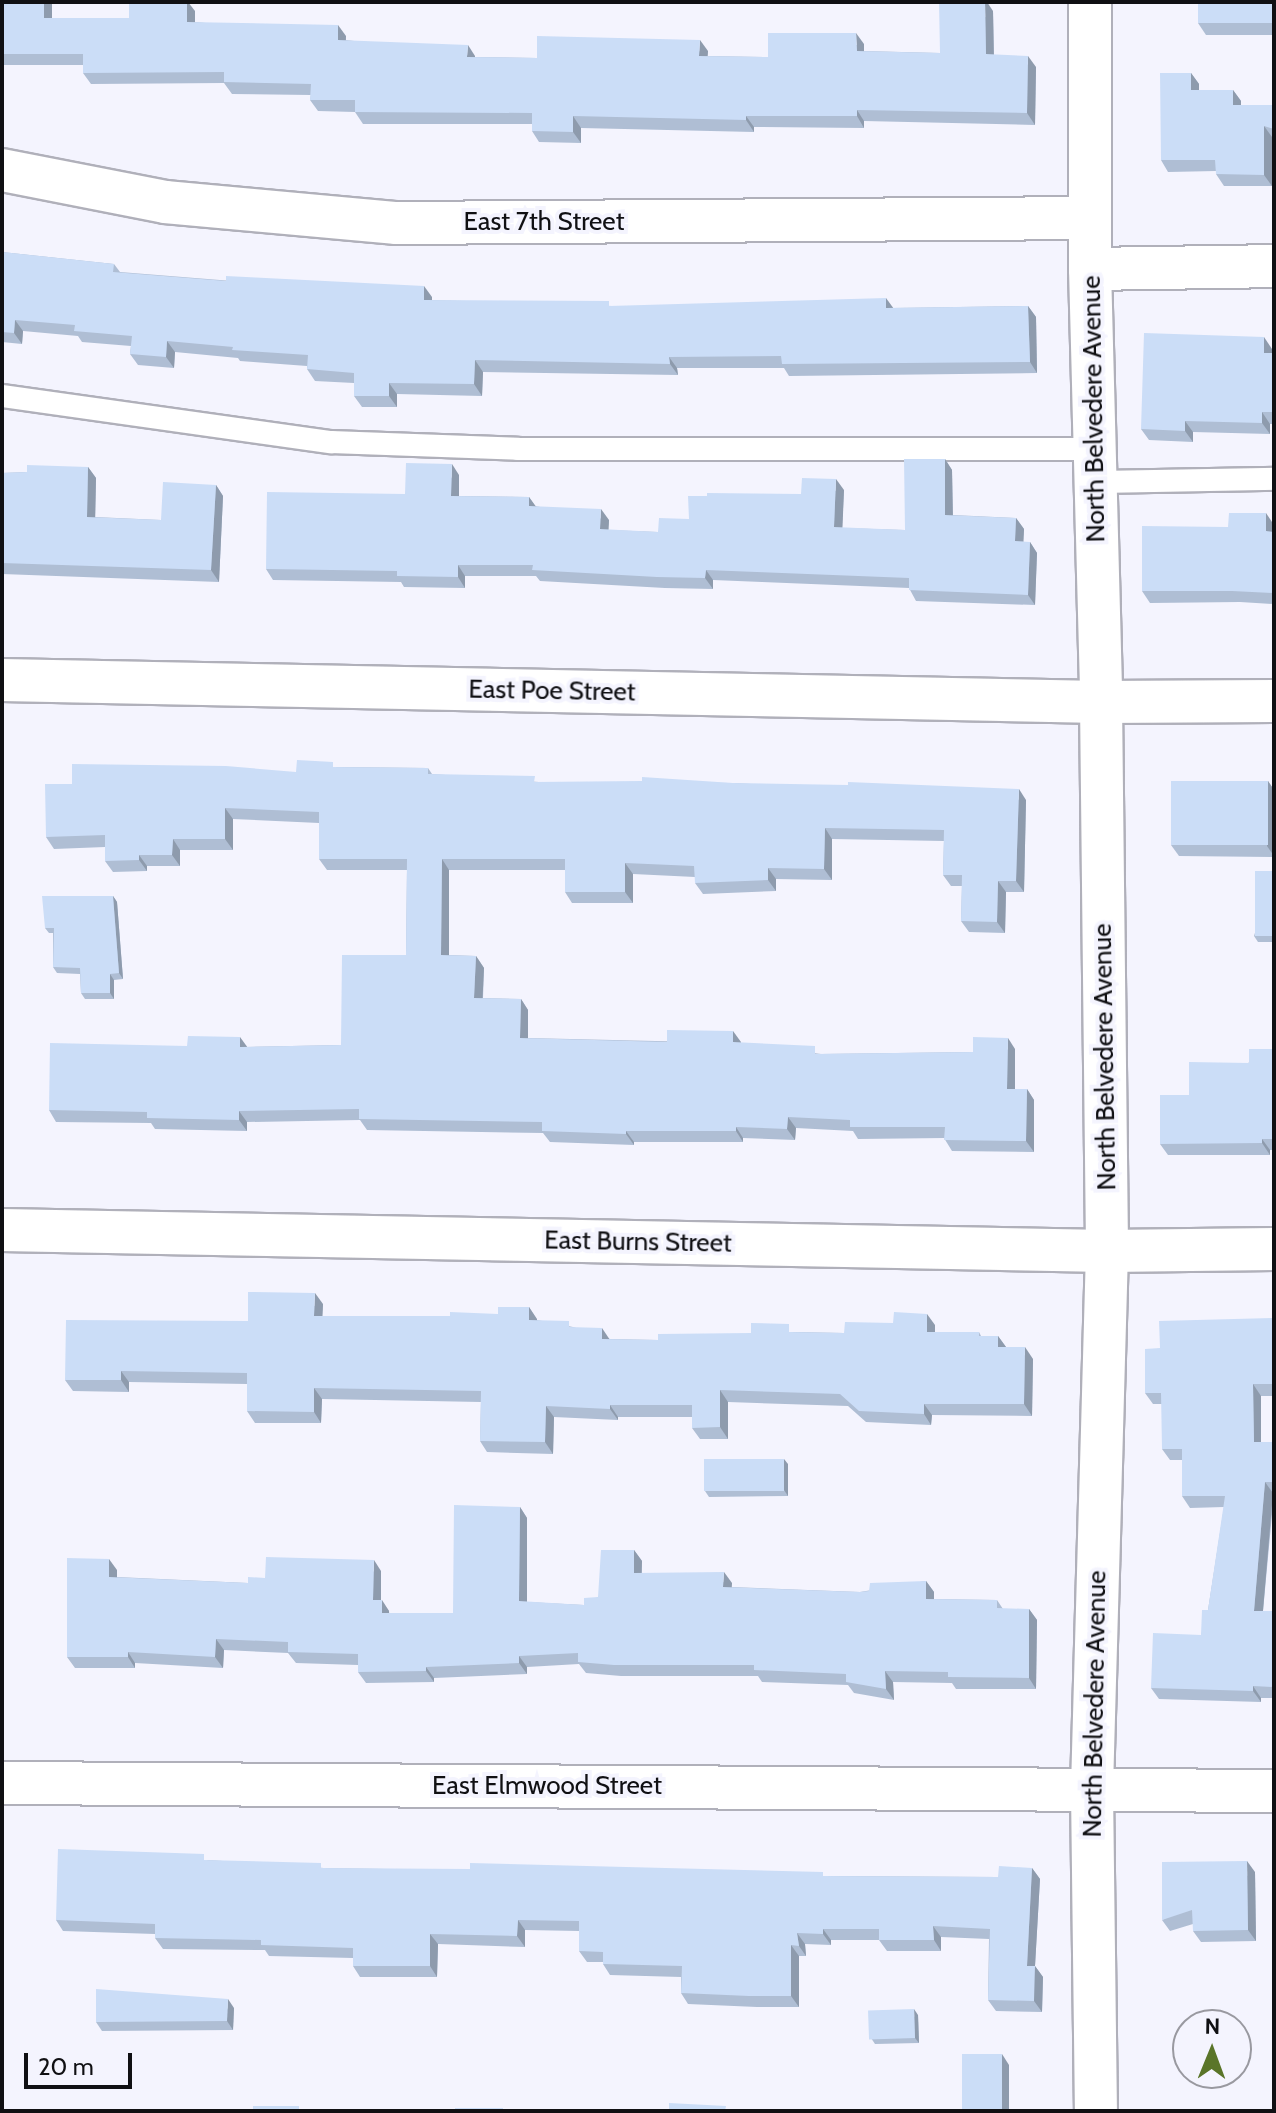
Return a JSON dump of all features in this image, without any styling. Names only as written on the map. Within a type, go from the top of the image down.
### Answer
[{"type":"street","name":"North Belvedere Avenue","points":[[1090,2],[1090,269],[1101,702],[1107,1251],[1092,1789],[1096,2111]]},
{"type":"street","name":"East 7th Street","points":[[2,170],[165,202],[397,223],[1090,218]]},
{"type":"street","points":[[1090,269],[1274,266]]},
{"type":"street","name":"East Poe Street","points":[[2,680],[1101,702],[1274,701]]},
{"type":"street","name":"East Burns Street","points":[[2,1230],[1107,1251],[1274,1249]]},
{"type":"street","name":"East Elmwood Street","points":[[2,1783],[1274,1791]]},
{"type":"lane","points":[[2,396],[347,443],[1096,466],[1274,479]]},
{"type":"building","points":[[2,2],[44,2],[44,18],[129,18],[129,2],[187,2],[187,22],[338,25],[338,40],[468,45],[467,57],[537,58],[537,36],[700,40],[699,56],[768,57],[768,33],[856,33],[857,51],[940,53],[939,2],[985,2],[986,54],[1028,56],[1027,113],[857,110],[857,116],[746,116],[746,120],[573,116],[573,132],[532,131],[532,113],[355,112],[355,100],[310,100],[311,84],[224,82],[224,72],[83,73],[83,54],[2,54]]},
{"type":"building","points":[[1198,2],[1274,2],[1274,23],[1198,23]]},
{"type":"building","points":[[1160,73],[1191,73],[1191,90],[1233,90],[1233,105],[1274,105],[1274,129],[1264,126],[1264,175],[1216,174],[1215,160],[1161,160]]},
{"type":"building","points":[[2,252],[114,264],[113,272],[226,281],[226,276],[424,286],[424,300],[609,301],[609,306],[886,298],[886,308],[1028,306],[1030,362],[782,364],[781,356],[669,357],[670,364],[475,360],[474,384],[389,383],[389,396],[354,396],[354,373],[307,369],[308,355],[232,350],[233,347],[167,341],[166,357],[130,354],[132,336],[74,331],[75,325],[15,320],[14,333],[2,332]]},
{"type":"building","points":[[1144,333],[1264,337],[1264,353],[1274,353],[1274,412],[1262,412],[1262,423],[1185,421],[1185,431],[1141,429]]},
{"type":"building","points":[[904,459],[945,459],[945,515],[1016,518],[1015,541],[1030,542],[1028,595],[909,590],[909,578],[706,570],[705,578],[532,570],[533,565],[458,565],[458,577],[397,576],[397,571],[266,569],[267,492],[405,494],[406,463],[452,464],[451,496],[529,497],[529,506],[601,509],[600,529],[658,532],[659,518],[689,519],[688,496],[707,496],[707,493],[801,494],[802,478],[836,479],[834,527],[905,530]]},
{"type":"building","points":[[27,465],[88,467],[87,517],[161,520],[163,482],[216,485],[211,570],[2,563],[2,473],[27,472]]},
{"type":"building","points":[[1229,513],[1266,513],[1266,531],[1274,532],[1274,593],[1142,591],[1142,526],[1228,527]]},
{"type":"building","points":[[297,760],[333,762],[333,767],[428,768],[428,774],[535,776],[534,782],[642,781],[642,777],[733,783],[848,785],[848,782],[1019,789],[1016,881],[998,881],[997,922],[961,921],[962,875],[943,875],[944,830],[825,828],[824,869],[768,868],[768,880],[695,883],[694,866],[625,863],[625,892],[565,892],[565,859],[442,859],[441,955],[476,956],[474,998],[521,999],[520,1038],[667,1042],[667,1030],[733,1031],[733,1042],[815,1046],[815,1054],[973,1052],[973,1037],[1008,1038],[1007,1089],[1027,1089],[1026,1141],[944,1140],[945,1127],[850,1127],[850,1120],[788,1117],[787,1129],[736,1127],[736,1131],[626,1131],[626,1134],[542,1131],[542,1122],[359,1119],[359,1109],[239,1111],[239,1120],[147,1118],[147,1112],[49,1110],[50,1043],[187,1046],[188,1036],[240,1037],[240,1047],[341,1045],[342,955],[406,955],[407,859],[319,859],[319,812],[225,808],[225,839],[173,839],[172,855],[139,855],[139,860],[105,861],[105,835],[46,837],[45,784],[72,784],[72,764],[226,766],[296,772]]},
{"type":"building","points":[[1171,781],[1268,781],[1268,845],[1171,845]]},
{"type":"building","points":[[1255,871],[1274,871],[1274,936],[1255,936]]},
{"type":"building","points":[[42,896],[113,896],[119,973],[110,974],[110,993],[81,993],[80,968],[53,967],[54,928],[45,928]]},
{"type":"building","points":[[1249,1049],[1274,1049],[1274,1139],[1262,1139],[1262,1143],[1160,1144],[1160,1095],[1189,1095],[1189,1062],[1249,1063]]},
{"type":"building","points":[[248,1292],[315,1293],[314,1316],[450,1316],[450,1312],[498,1314],[498,1307],[529,1307],[529,1320],[569,1321],[569,1327],[602,1328],[602,1339],[658,1340],[658,1334],[751,1333],[751,1323],[789,1324],[789,1332],[844,1333],[845,1322],[893,1323],[894,1312],[927,1314],[927,1332],[979,1332],[979,1336],[998,1336],[998,1347],[1025,1347],[1024,1404],[924,1404],[924,1414],[859,1411],[840,1394],[720,1390],[720,1427],[692,1428],[692,1405],[610,1405],[610,1409],[546,1406],[545,1442],[480,1441],[481,1391],[314,1388],[314,1412],[247,1411],[247,1373],[121,1371],[121,1380],[65,1380],[66,1320],[248,1321]]},
{"type":"building","points":[[1274,1318],[1274,1384],[1253,1384],[1254,1442],[1274,1442],[1274,1482],[1265,1482],[1254,1611],[1274,1611],[1274,1687],[1253,1686],[1253,1691],[1151,1688],[1153,1633],[1201,1635],[1202,1610],[1208,1610],[1225,1496],[1182,1496],[1182,1449],[1162,1449],[1161,1393],[1145,1393],[1145,1349],[1160,1348],[1159,1321]]},
{"type":"building","points":[[704,1459],[784,1459],[784,1491],[704,1491]]},
{"type":"building","points":[[454,1505],[520,1507],[519,1601],[584,1605],[584,1598],[598,1597],[601,1550],[634,1550],[634,1573],[724,1572],[723,1587],[860,1592],[869,1591],[870,1583],[926,1581],[926,1599],[997,1600],[997,1608],[1029,1609],[1029,1678],[948,1677],[948,1672],[885,1671],[886,1689],[846,1682],[846,1674],[754,1670],[754,1665],[614,1665],[578,1662],[578,1653],[519,1656],[519,1663],[426,1667],[426,1671],[358,1672],[358,1654],[288,1652],[288,1642],[216,1639],[215,1657],[128,1652],[128,1657],[67,1657],[67,1558],[109,1559],[109,1577],[248,1583],[248,1577],[265,1578],[266,1557],[374,1560],[373,1600],[382,1600],[382,1613],[453,1613]]},
{"type":"building","points":[[58,1849],[204,1854],[204,1860],[321,1863],[321,1868],[470,1869],[470,1863],[823,1872],[823,1876],[998,1877],[999,1866],[1032,1868],[1027,1966],[1035,1966],[1034,2001],[988,2000],[990,1929],[933,1926],[934,1940],[879,1940],[879,1929],[823,1929],[823,1934],[797,1933],[799,1946],[791,1945],[791,1996],[681,1993],[682,1966],[603,1964],[603,1952],[579,1951],[579,1921],[518,1920],[517,1936],[430,1934],[430,1966],[353,1966],[353,1948],[261,1945],[261,1940],[155,1938],[155,1924],[56,1920]]},
{"type":"building","points":[[1247,1861],[1248,1930],[1193,1931],[1192,1910],[1162,1920],[1162,1862]]},
{"type":"building","points":[[96,1989],[228,1999],[227,2021],[96,2022]]},
{"type":"building","points":[[914,2009],[915,2038],[869,2040],[868,2011]]},
{"type":"building","points":[[962,2054],[1002,2054],[1002,2111],[962,2111]]},
{"type":"building","points":[[669,2103],[726,2106],[725,2111],[669,2111]]},
{"type":"building","points":[[253,2106],[299,2106],[299,2111],[253,2111]]},
{"type":"building","points":[[455,2108],[503,2108],[503,2111],[455,2111]]}]
